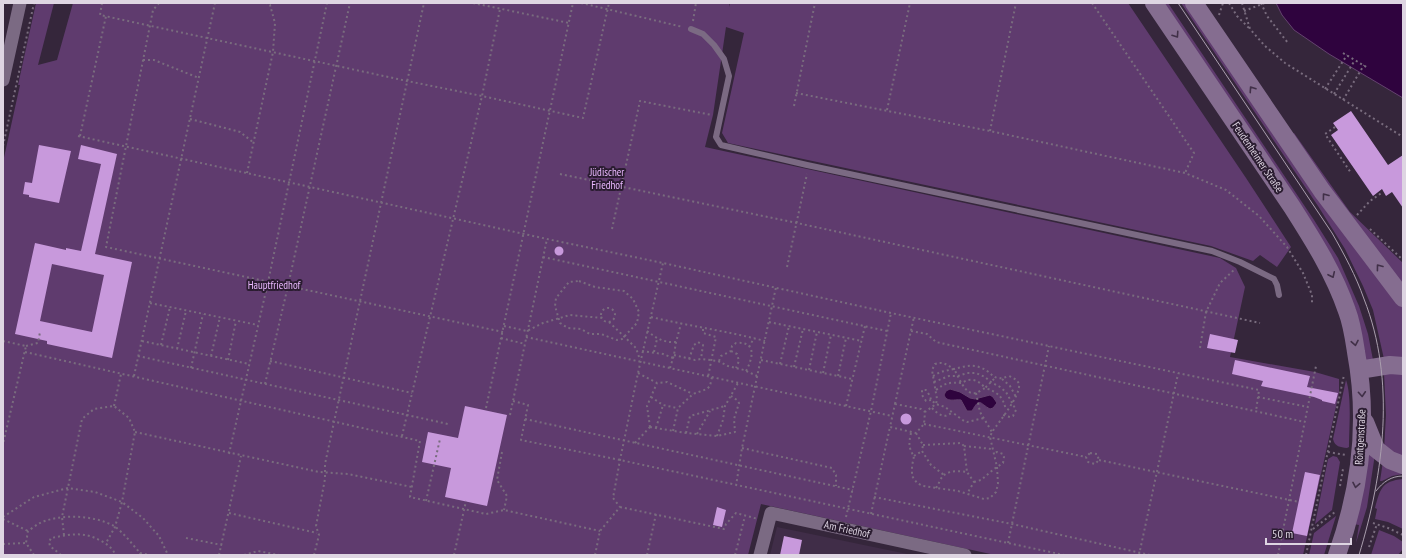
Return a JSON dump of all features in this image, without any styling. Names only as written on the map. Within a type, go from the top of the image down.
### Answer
[{"type":"main road","name":"Feudenheimer Straße","points":[[1154,3],[1314,241],[1332,274],[1349,317]]},
{"type":"main road","points":[[1194,3],[1322,191],[1403,298]]},
{"type":"main road","name":"Röntgenstraße","points":[[1337,555],[1357,482],[1362,440],[1363,418],[1352,370],[1349,317]]},
{"type":"main road","points":[[1352,370],[1390,365],[1403,366]]},
{"type":"main road","points":[[1363,418],[1376,449],[1390,460],[1403,465]]},
{"type":"street","points":[[3,80],[20,3]]},
{"type":"street","name":"Am Friedhof","points":[[769,523],[771,513],[965,555]]},
{"type":"street","points":[[760,555],[769,523]]},
{"type":"lane","points":[[691,29],[703,34],[714,45],[724,59],[729,76],[716,137],[721,145],[815,167],[1212,251],[1240,262],[1274,279],[1279,295]]},
{"type":"path","points":[[3,146],[34,3]]},
{"type":"path","points":[[102,3],[100,15],[582,118],[609,3]]},
{"type":"path","points":[[159,3],[153,10],[106,247],[503,332]]},
{"type":"path","points":[[134,376],[215,3]]},
{"type":"path","points":[[247,173],[272,52],[275,23],[270,5],[266,3]]},
{"type":"path","points":[[229,454],[248,364],[268,282],[327,3]]},
{"type":"path","points":[[265,384],[350,3]]},
{"type":"path","points":[[314,555],[319,535],[316,526],[325,479],[325,464],[333,421],[424,3]]},
{"type":"path","points":[[473,3],[569,23]]},
{"type":"path","points":[[486,408],[573,3]]},
{"type":"path","points":[[581,3],[691,29],[696,3]]},
{"type":"path","points":[[794,106],[815,3]]},
{"type":"path","points":[[887,110],[910,3]]},
{"type":"path","points":[[990,131],[1016,3]]},
{"type":"path","points":[[1092,3],[1194,153],[1186,173]]},
{"type":"path","points":[[1218,22],[1223,3]]},
{"type":"path","points":[[1230,3],[1237,16],[1265,46],[1285,63],[1403,137]]},
{"type":"path","points":[[1242,3],[1250,29]]},
{"type":"path","points":[[1244,11],[1263,3],[1267,16],[1288,43]]},
{"type":"path","points":[[402,437],[454,219],[500,9]]},
{"type":"path","points":[[1246,15],[1248,9]]},
{"type":"path","points":[[106,16],[79,136],[523,234],[1259,390],[1256,411]]},
{"type":"path","points":[[1343,52],[1368,68]]},
{"type":"path","points":[[1326,89],[1346,55]]},
{"type":"path","points":[[143,60],[154,60],[199,78]]},
{"type":"path","points":[[1334,94],[1355,60]]},
{"type":"path","points":[[1342,100],[1364,65]]},
{"type":"path","points":[[796,93],[990,131],[1186,173],[1226,190],[1259,216],[1287,247],[1303,273],[1312,295],[1312,304]]},
{"type":"path","points":[[612,229],[640,101],[720,117]]},
{"type":"path","points":[[190,119],[240,132],[254,143]]},
{"type":"path","points":[[1336,127],[1325,134],[1351,173]]},
{"type":"path","points":[[787,267],[808,173]]},
{"type":"path","points":[[560,174],[797,223],[1260,323]]},
{"type":"path","points":[[1356,216],[1370,201],[1383,192]]},
{"type":"path","points":[[510,415],[547,239]]},
{"type":"path","points":[[543,257],[887,331]]},
{"type":"path","points":[[1200,348],[1206,312],[1220,283],[1236,268],[1240,262]]},
{"type":"path","points":[[663,263],[642,351],[613,498],[620,507],[724,529],[726,524],[736,513],[769,523]]},
{"type":"path","points":[[579,281],[594,287],[624,291],[633,299],[639,312],[637,323],[625,336],[622,339],[617,340],[601,334],[590,334],[581,329],[563,326],[560,323],[555,306],[556,298],[569,282],[579,281]]},
{"type":"path","points":[[736,486],[742,448],[776,287]]},
{"type":"path","points":[[150,303],[258,325]]},
{"type":"path","points":[[161,345],[170,307]]},
{"type":"path","points":[[602,318],[601,314],[603,310],[611,309],[614,312],[614,316],[613,320],[609,322]]},
{"type":"path","points":[[177,348],[186,310]]},
{"type":"path","points":[[844,528],[871,412],[891,313]]},
{"type":"path","points":[[191,368],[203,314]]},
{"type":"path","points":[[504,326],[527,331],[544,323],[570,315],[602,318],[625,336],[636,348],[640,362]]},
{"type":"path","points":[[211,356],[220,317]]},
{"type":"path","points":[[651,317],[703,329],[731,332],[765,341]]},
{"type":"path","points":[[871,514],[914,318]]},
{"type":"path","points":[[228,360],[236,321]]},
{"type":"path","points":[[769,322],[862,341]]},
{"type":"path","points":[[670,368],[681,324]]},
{"type":"path","points":[[780,364],[789,326]]},
{"type":"path","points":[[846,406],[865,326]]},
{"type":"path","points":[[703,329],[703,333],[716,337],[708,377]]},
{"type":"path","points":[[794,367],[803,329]]},
{"type":"path","points":[[647,331],[657,339],[670,343],[676,342]]},
{"type":"path","points":[[911,331],[927,334],[936,342],[1305,422]]},
{"type":"path","points":[[3,341],[26,346],[38,343],[40,332]]},
{"type":"path","points":[[809,370],[817,332]]},
{"type":"path","points":[[823,373],[831,334]]},
{"type":"path","points":[[526,337],[892,416]]},
{"type":"path","points":[[501,338],[525,344]]},
{"type":"path","points":[[746,371],[750,364],[752,354],[750,347],[754,338]]},
{"type":"path","points":[[838,376],[846,338]]},
{"type":"path","points":[[654,352],[657,339]]},
{"type":"path","points":[[142,340],[248,364]]},
{"type":"path","points":[[689,359],[694,345],[698,342],[703,345],[701,359]]},
{"type":"path","points":[[718,361],[721,356],[731,351],[732,346],[736,343],[750,347]]},
{"type":"path","points":[[3,444],[26,346]]},
{"type":"path","points":[[1008,543],[1049,346]]},
{"type":"path","points":[[642,351],[663,354],[673,358]]},
{"type":"path","points":[[731,351],[737,354],[738,361],[736,368]]},
{"type":"path","points":[[25,352],[420,441],[410,497],[486,514],[504,510],[600,531]]},
{"type":"path","points":[[674,355],[695,360],[701,359],[718,361],[757,376]]},
{"type":"path","points":[[138,356],[448,424]]},
{"type":"path","points":[[761,360],[852,379]]},
{"type":"path","points":[[270,361],[412,393]]},
{"type":"path","points":[[925,412],[936,404],[937,400],[932,370],[934,364],[940,362],[954,369],[967,390],[976,394]]},
{"type":"path","points":[[922,451],[914,456],[912,466],[912,476],[917,483],[923,486],[948,489],[984,499],[990,498],[996,492],[998,484],[997,467],[990,437],[1016,397],[1019,384],[1016,379],[1009,376],[1002,379],[995,378],[987,370],[978,366],[970,365],[940,372],[933,376]]},
{"type":"path","points":[[1278,555],[1316,366]]},
{"type":"path","points":[[1306,555],[1312,530],[1315,506],[1328,452],[1352,370]]},
{"type":"path","points":[[114,406],[121,373]]},
{"type":"path","points":[[638,373],[657,383],[667,382],[693,394]]},
{"type":"path","points":[[934,382],[949,376],[958,376],[967,373],[976,373],[985,377],[1006,392],[1016,410],[1015,414],[1010,417],[1003,415]]},
{"type":"path","points":[[1140,554],[1178,374]]},
{"type":"path","points":[[673,431],[678,408],[693,394],[708,389],[712,378]]},
{"type":"path","points":[[976,394],[985,388],[995,378]]},
{"type":"path","points":[[1002,379],[1010,386],[1016,397]]},
{"type":"path","points":[[936,390],[944,384],[953,382],[962,383],[966,380],[973,380],[982,383],[985,388],[1001,396],[1006,411]]},
{"type":"path","points":[[650,427],[647,406],[657,383]]},
{"type":"path","points":[[717,436],[723,420],[725,406],[738,383]]},
{"type":"path","points":[[931,400],[926,401],[923,398],[922,390],[926,390],[928,392],[931,400],[936,404],[945,407],[967,422],[984,418]]},
{"type":"path","points":[[976,394],[984,418],[992,432]]},
{"type":"path","points":[[650,427],[717,436],[735,432],[734,418],[738,403],[737,400],[731,396]]},
{"type":"path","points":[[651,397],[663,405],[678,408]]},
{"type":"path","points":[[1258,397],[1308,407]]},
{"type":"path","points":[[513,401],[528,405],[521,440],[1064,555]]},
{"type":"path","points":[[895,404],[921,409],[925,412]]},
{"type":"path","points":[[656,428],[663,405]]},
{"type":"path","points":[[64,535],[62,517],[82,419],[94,409],[114,406],[129,418],[135,432],[122,502],[115,527],[106,543]]},
{"type":"path","points":[[686,433],[690,416],[725,406]]},
{"type":"path","points":[[931,408],[939,415],[944,416],[949,415],[952,412]]},
{"type":"path","points":[[697,434],[711,410]]},
{"type":"path","points":[[890,427],[916,433],[924,424],[925,412]]},
{"type":"path","points":[[525,420],[853,490]]},
{"type":"path","points":[[924,424],[1086,457]]},
{"type":"path","points":[[634,443],[650,427]]},
{"type":"path","points":[[135,432],[229,454],[325,473],[348,474],[412,486]]},
{"type":"path","points":[[911,433],[909,444],[910,451],[914,456]]},
{"type":"path","points":[[916,433],[923,445],[922,451],[931,465],[944,475]]},
{"type":"path","points":[[426,501],[440,439]]},
{"type":"path","points":[[923,445],[961,443],[964,446],[992,449]]},
{"type":"path","points":[[964,446],[967,472],[974,482]]},
{"type":"path","points":[[742,448],[832,468],[836,475],[836,486]]},
{"type":"path","points":[[502,452],[496,480],[507,496],[504,510]]},
{"type":"path","points":[[1328,452],[1345,455]]},
{"type":"path","points":[[967,494],[974,482],[981,480],[1003,463],[1004,457],[1000,453],[994,453]]},
{"type":"path","points":[[1086,457],[1090,453],[1097,454],[1099,460]]},
{"type":"path","points":[[219,555],[241,456]]},
{"type":"path","points":[[1086,457],[1088,462],[1095,464],[1099,460]]},
{"type":"path","points":[[1099,460],[1298,502]]},
{"type":"path","points":[[1339,490],[1344,462]]},
{"type":"path","points":[[936,488],[944,475],[955,471],[967,472]]},
{"type":"path","points":[[28,531],[3,518],[34,497],[68,488],[95,492],[122,502],[144,518],[159,536],[168,555]]},
{"type":"path","points":[[874,497],[1012,524],[1140,554],[1150,555]]},
{"type":"path","points":[[454,555],[466,501]]},
{"type":"path","points":[[595,555],[600,531],[620,507]]},
{"type":"path","points":[[1312,530],[1335,512]]},
{"type":"path","points":[[228,513],[318,533]]},
{"type":"path","points":[[647,555],[656,514]]},
{"type":"path","points":[[735,555],[745,516]]},
{"type":"path","points":[[34,555],[26,543],[28,531],[39,524],[62,517],[90,517],[115,527],[140,554],[150,555]]},
{"type":"path","points":[[1373,523],[1403,535]]},
{"type":"path","points":[[1369,547],[1377,524]]},
{"type":"path","points":[[60,555],[50,546],[49,542],[51,538],[64,535],[85,535],[106,543],[115,555]]},
{"type":"path","points":[[186,538],[222,546]]},
{"type":"path","points":[[3,544],[26,543]]},
{"type":"path","points":[[244,555],[258,551],[279,555]]},
{"type":"shaded area","points":[[1276,3],[1403,3],[1403,98],[1329,54],[1294,30],[1282,15]]},
{"type":"shaded area","points":[[950,389],[975,399],[990,395],[997,403],[990,409],[980,402],[972,411],[967,411],[961,400],[949,400],[945,397],[944,395],[946,391]]},
{"type":"shaded area","points":[[777,527],[912,555],[770,555]]},
{"type":"green space","name":"Hauptfriedhof","points":[[36,3],[54,3],[38,65],[57,60],[73,3],[729,3],[729,7],[730,3],[1128,3],[1291,247],[1277,267],[1260,255],[1253,261],[1211,246],[728,143],[722,133],[744,33],[726,27],[713,115],[705,147],[1220,258],[1236,268],[1245,287],[1230,357],[1315,372],[1339,379],[1339,393],[1303,555],[995,555],[761,504],[748,555],[3,555],[3,162]]},
{"type":"green space","points":[[1162,3],[1168,3],[1338,258],[1359,306],[1368,334],[1373,360],[1365,361],[1357,320]]},
{"type":"green space","points":[[1181,3],[1186,3],[1362,255],[1403,308],[1403,359],[1384,359],[1373,310],[1345,249],[1318,206]]},
{"type":"green space","points":[[1294,133],[1350,212],[1403,263],[1403,285],[1291,136]]},
{"type":"green space","points":[[1384,373],[1403,373],[1403,461],[1384,450],[1386,415]]},
{"type":"green space","points":[[1346,380],[1350,413],[1349,447],[1347,448],[1336,445],[1333,439]]},
{"type":"green space","points":[[1367,448],[1375,454],[1367,507],[1356,543],[1359,525],[1353,524]]},
{"type":"green space","points":[[1333,456],[1337,457],[1340,462],[1332,510],[1315,524],[1328,459]]},
{"type":"green space","points":[[1383,461],[1403,470],[1403,474],[1392,476],[1380,481]]},
{"type":"green space","points":[[1403,479],[1403,529],[1388,522],[1375,519],[1377,509],[1375,508],[1380,491],[1386,484]]},
{"type":"green space","points":[[1336,516],[1324,555],[1309,555],[1314,533]]},
{"type":"green space","points":[[1379,530],[1394,536],[1403,542],[1403,549],[1398,555],[1371,555]]},
{"type":"building","points":[[1351,111],[1388,165],[1403,155],[1403,208],[1392,192],[1386,196],[1382,189],[1373,196],[1331,135],[1338,130],[1333,123]]},
{"type":"building","points":[[39,145],[71,151],[59,203],[29,197],[29,195],[23,194],[25,182],[32,183]]},
{"type":"building","points":[[81,145],[117,154],[95,254],[132,262],[112,358],[47,344],[47,341],[15,334],[35,243],[66,250],[66,248],[81,251],[101,164],[78,159]],"holes":[[[52,264],[104,275],[92,332],[40,321]]]},
{"type":"building","points":[[559,246],[564,251],[559,256],[554,251]]},
{"type":"building","points":[[1210,334],[1238,340],[1235,353],[1207,348]]},
{"type":"building","points":[[1235,360],[1310,376],[1307,387],[1338,393],[1335,404],[1322,401],[1314,397],[1261,386],[1263,381],[1232,374]]},
{"type":"building","points":[[465,406],[507,415],[487,506],[445,497],[451,468],[422,462],[428,432],[458,438]]},
{"type":"building","points":[[906,413],[910,415],[912,419],[910,423],[906,425],[902,423],[900,419],[902,415]]},
{"type":"building","points":[[1305,472],[1320,475],[1307,536],[1292,533]]},
{"type":"building","points":[[717,507],[726,510],[722,527],[713,525]]},
{"type":"building","points":[[784,536],[802,540],[799,555],[780,555]]},
{"type":"tram line","points":[[1178,3],[1332,233],[1354,274],[1364,299],[1374,330],[1380,362],[1383,394],[1383,427],[1375,492],[1359,555]]},
{"type":"tram line","points":[[1376,491],[1388,480],[1403,476]]},
{"type":"park label","name":"Jüdischer Friedhof","points":[[607,178]]}]
